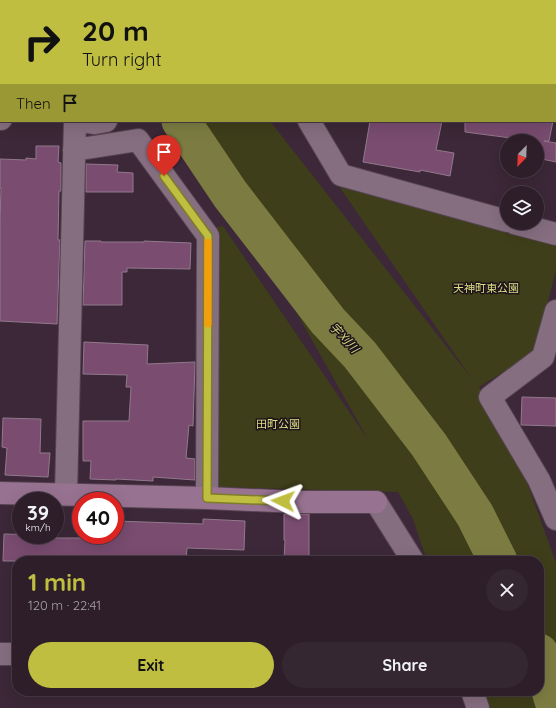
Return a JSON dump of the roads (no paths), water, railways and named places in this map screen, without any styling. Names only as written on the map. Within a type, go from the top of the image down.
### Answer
[{"type":"street","points":[[66,494],[74,150],[88,122]]},
{"type":"street","points":[[309,122],[340,175],[500,219]]},
{"type":"street","points":[[74,150],[138,140],[208,236],[207,498]]},
{"type":"street","points":[[541,230],[556,234]]},
{"type":"street","points":[[556,311],[550,359],[490,397],[540,480],[556,519]]},
{"type":"street","points":[[0,493],[207,498],[298,502],[376,502],[410,556]]},
{"type":"street","points":[[0,654],[12,654]]},
{"type":"street","points":[[474,696],[478,708]]},
{"type":"waterway","name":"宇刈川","points":[[182,122],[230,194],[328,321],[360,355],[429,445],[475,515],[496,556]]},
{"type":"waterway","name":"宇刈川","points":[[544,669],[556,707]]},
{"type":"park label","name":"天神町東公園","points":[[486,288]]},
{"type":"park label","name":"田町公園","points":[[278,424]]}]
